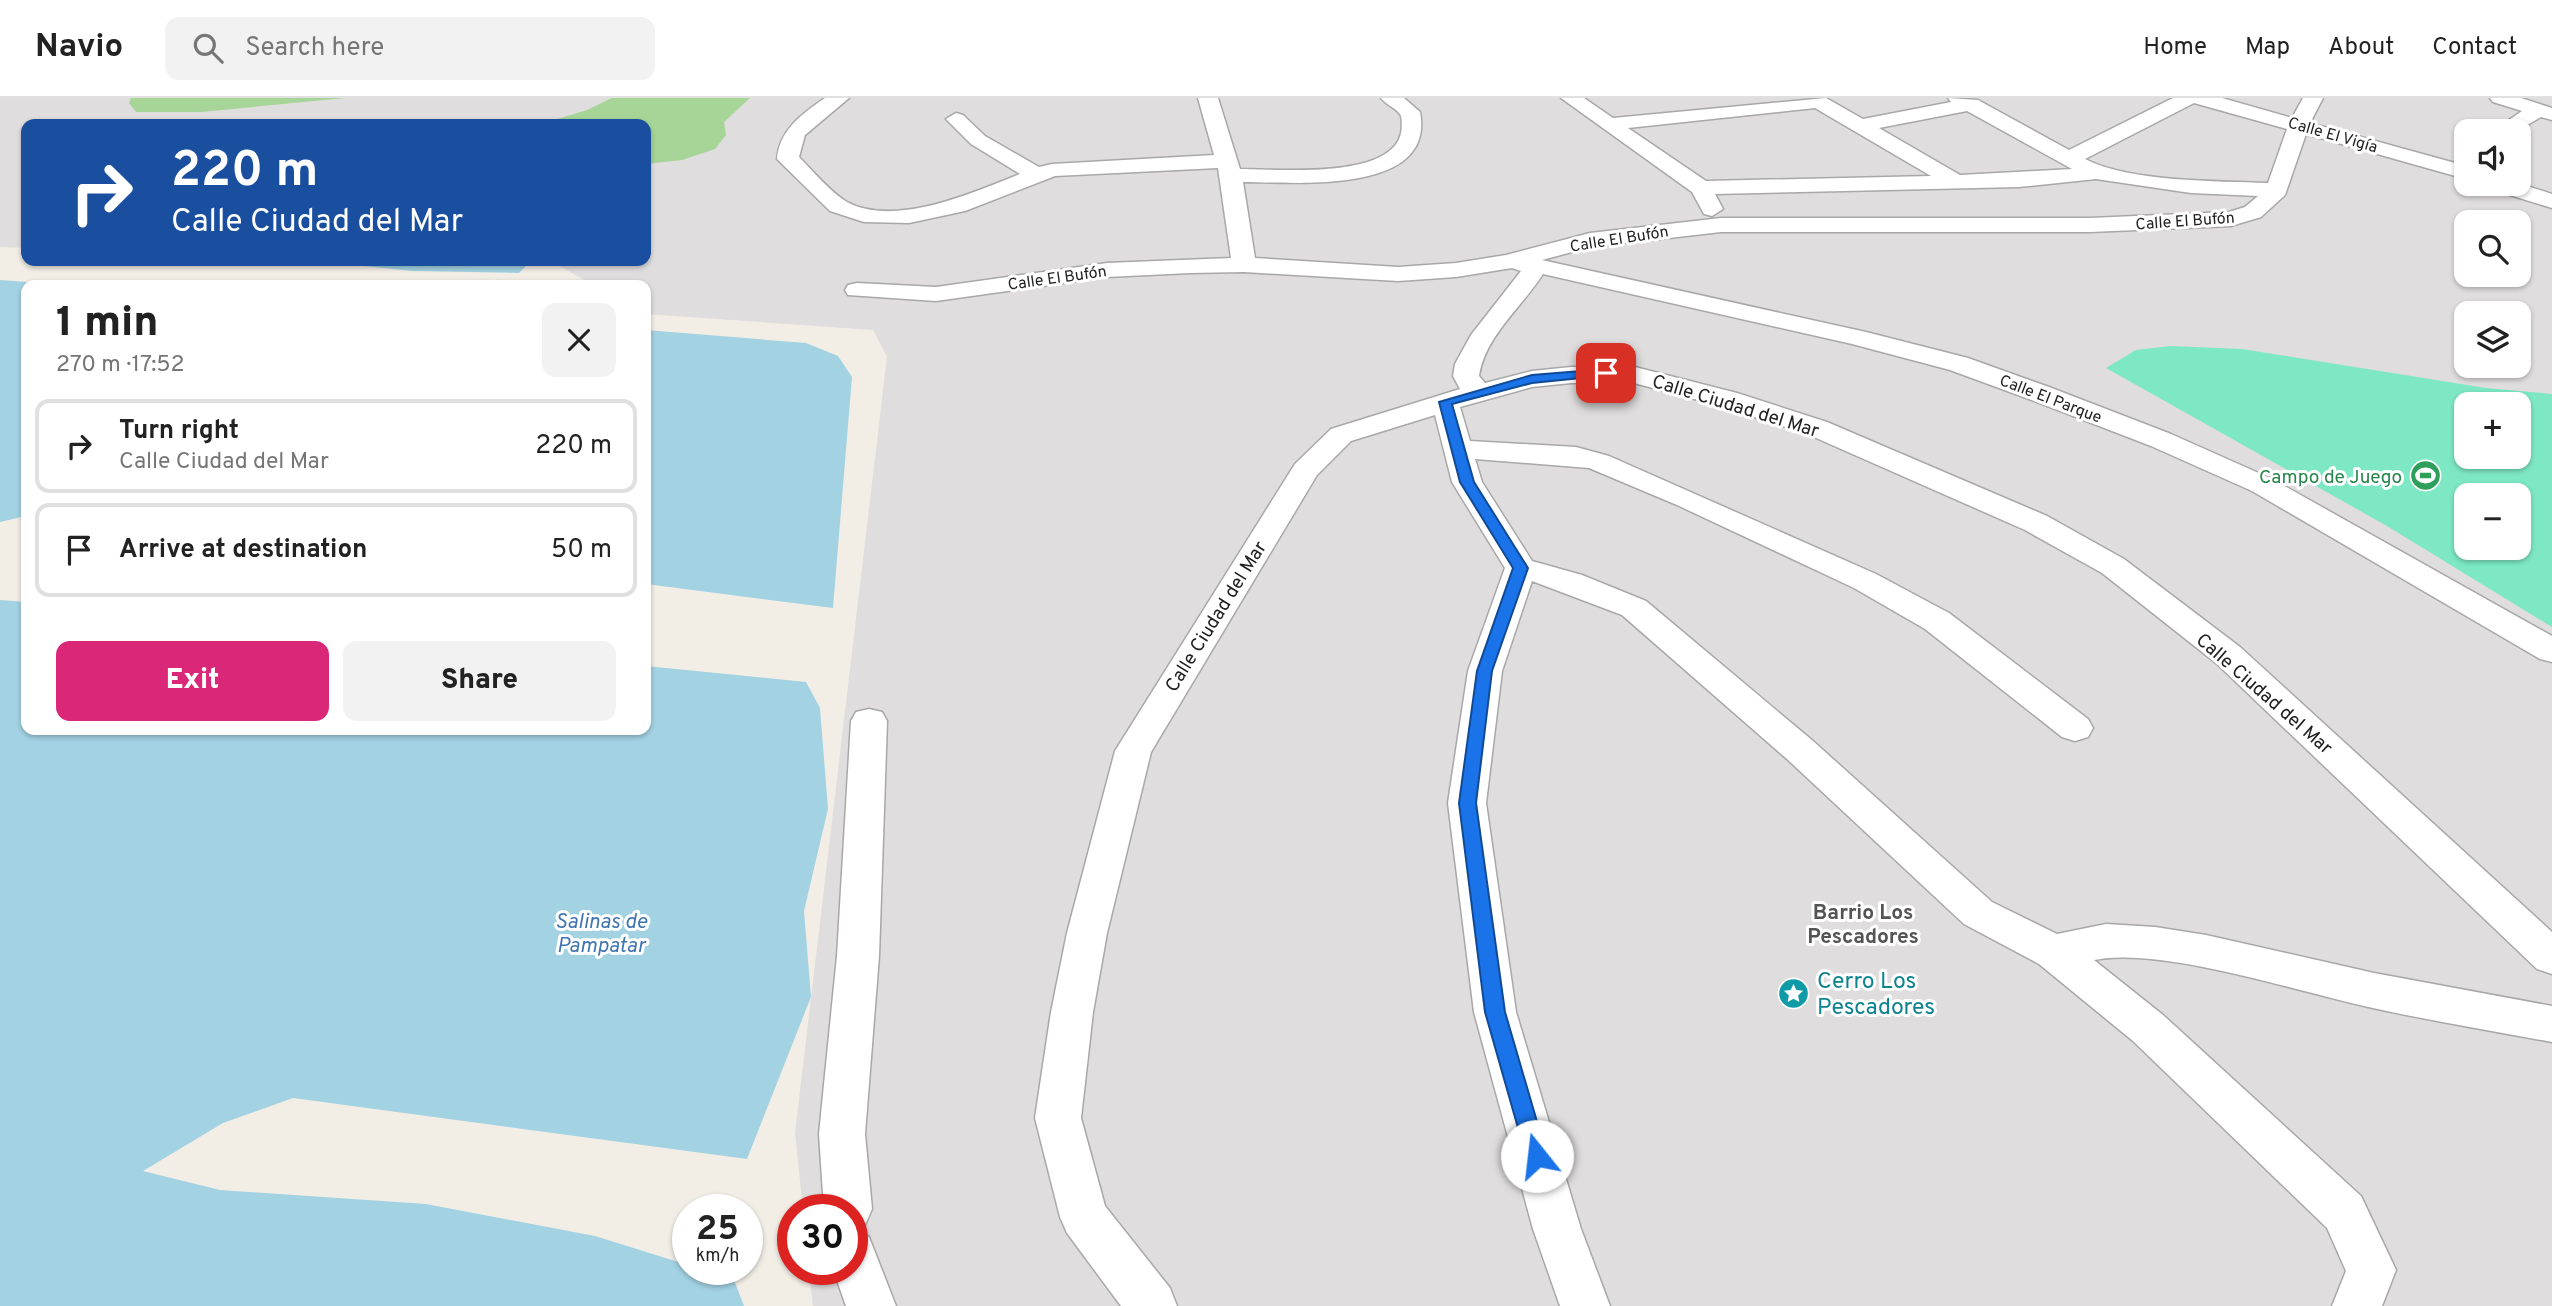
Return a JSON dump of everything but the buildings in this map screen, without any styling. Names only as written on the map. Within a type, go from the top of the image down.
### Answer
[{"type":"street","points":[[839,98],[803,125],[787,149],[788,159],[838,206],[864,215],[909,216],[957,206],[1035,174],[1089,167],[1228,169],[1322,174],[1389,162],[1412,137],[1414,127],[1410,111],[1391,98]]},
{"type":"street","points":[[1208,98],[1228,169],[1244,265]]},
{"type":"street","points":[[1570,98],[1701,188],[1721,225]]},
{"type":"street","points":[[1858,126],[2001,98]]},
{"type":"street","points":[[2070,158],[2188,98]]},
{"type":"street","name":"Calle El Vigía","points":[[2200,98],[2300,124],[2454,170]]},
{"type":"street","points":[[1701,188],[1957,182],[2096,173],[2190,186],[2277,190],[2300,124],[2313,98]]},
{"type":"street","points":[[2500,98],[2545,112]]},
{"type":"street","points":[[1610,124],[1815,100],[1957,182]]},
{"type":"street","points":[[1969,103],[2096,173]]},
{"type":"street","points":[[956,119],[978,139],[1035,174]]},
{"type":"street","points":[[2444,167],[2454,161]]},
{"type":"street","name":"Calle El Bufón","points":[[857,290],[936,293],[1107,270],[1244,265],[1398,274],[1456,270],[1507,262],[1590,240],[1721,225],[2090,225],[2204,221],[2253,212],[2277,190]]},
{"type":"street","points":[[2531,194],[2552,201]]},
{"type":"street","name":"Calle El Parque","points":[[1507,262],[1537,266],[1857,337],[1959,364],[2039,393],[2161,440],[2262,485],[2552,651]]},
{"type":"street","points":[[1537,266],[1526,285],[1512,299],[1476,347],[1466,373],[1468,384],[1463,397],[1458,449],[1467,482],[1521,568],[1571,582],[1634,608],[1800,750],[1978,913],[2054,952],[2148,1028],[2344,1212],[2371,1270],[2357,1306]]},
{"type":"street","name":"Calle Ciudad del Mar","points":[[1152,1306],[1084,1217],[1058,1118],[1087,933],[1133,751],[1306,470],[1341,435],[1463,397],[1532,379],[1606,373],[1667,382],[1817,428],[2036,523],[2113,566],[2228,655],[2552,957]]},
{"type":"street","points":[[1458,449],[1576,456],[1599,462],[1688,499],[1865,581],[1937,621],[2075,728]]},
{"type":"street","points":[[1521,568],[1485,671],[1468,803],[1495,1012],[1557,1229],[1585,1306]]},
{"type":"street","points":[[847,1194],[842,1134],[858,956],[869,720]]},
{"type":"street","points":[[2054,952],[2106,942],[2155,944],[2206,952],[2374,991],[2552,1024]]},
{"type":"street","points":[[863,1285],[871,1306]]},
{"type":"shaded area","points":[[0,98],[2552,98],[2552,1306],[813,1306],[811,1285],[868,1285],[868,1194],[801,1194],[795,1133],[887,357],[873,330],[651,314],[651,280],[584,280],[560,266],[651,266],[651,119],[21,119],[21,248],[0,247]]},
{"type":"green space","points":[[131,98],[345,98],[201,112],[136,112],[129,103]]},
{"type":"green space","points":[[612,98],[750,98],[724,122],[726,135],[715,149],[682,160],[651,163],[651,119],[557,119],[587,110]]},
{"type":"green space","name":"Campo de Juego","points":[[2171,346],[2242,349],[2486,388],[2530,392],[2454,392],[2454,469],[2531,469],[2531,392],[2552,394],[2552,627],[2387,526],[2106,368],[2136,350]]},
{"type":"water","points":[[364,266],[526,266],[519,273],[412,271]]},
{"type":"water","points":[[0,280],[21,282],[21,517],[0,522]]},
{"type":"water","points":[[651,330],[806,343],[838,356],[852,377],[833,608],[651,585]]},
{"type":"water","name":"Salinas de Pampatar","points":[[0,600],[21,602],[21,735],[651,735],[651,666],[806,682],[820,708],[828,809],[804,911],[811,997],[747,1159],[293,1098],[223,1123],[143,1171],[220,1190],[426,1204],[595,1236],[672,1260],[672,1285],[736,1285],[744,1306],[0,1306]]},
{"type":"place","name":"Campo de Juego","points":[[2425,476]]},
{"type":"place","name":"Cerro Los Pescadores","points":[[1794,993]]},
{"type":"district","name":"Barrio Los Pescadores","points":[[1863,924]]},
{"type":"route","points":[[1537,1156],[1495,1012],[1468,803],[1485,671],[1521,568],[1467,482],[1446,402],[1532,379],[1606,373]]}]
